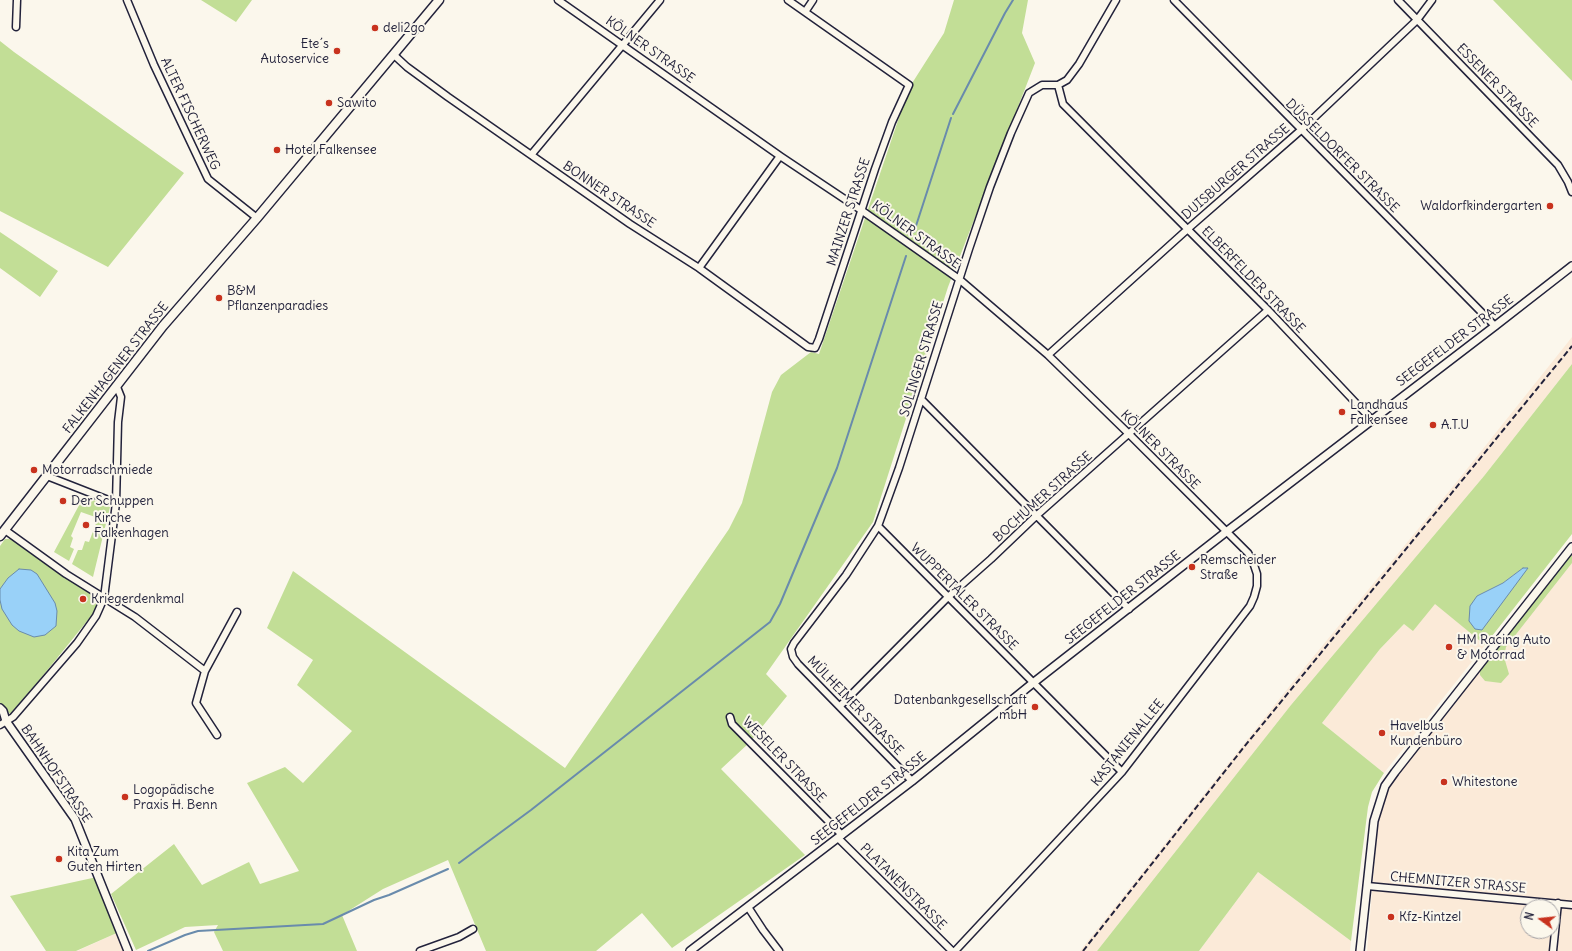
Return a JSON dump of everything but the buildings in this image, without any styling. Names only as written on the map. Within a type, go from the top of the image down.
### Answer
[{"type":"main road","name":"FALKENHAGENER STRASSE","points":[[2,533],[163,326],[257,218],[439,0]]},
{"type":"street","points":[[16,27],[17,0]]},
{"type":"street","name":"ALTER FISCHERWEG","points":[[126,0],[154,65],[208,179],[257,218]]},
{"type":"street","name":"KÖLNER STRASSE","points":[[558,0],[958,279],[1048,355],[1226,532]]},
{"type":"street","points":[[531,155],[660,0]]},
{"type":"street","points":[[788,0],[805,12],[813,0]]},
{"type":"street","points":[[1058,85],[1067,80],[1079,64],[1116,0]]},
{"type":"street","name":"DÜSSELDORFER STRASSE","points":[[1174,0],[1495,326]]},
{"type":"street","name":"ESSENER STRASSE","points":[[1398,0],[1558,166],[1568,182],[1572,192]]},
{"type":"street","name":"DUISBURGER STRASSE","points":[[1048,355],[1301,130],[1417,20],[1432,0]]},
{"type":"street","name":"MAINZER STRASSE","points":[[805,12],[909,85],[892,122],[815,348]]},
{"type":"street","name":"BONNER STRASSE","points":[[394,55],[407,67],[448,98],[629,223],[699,268],[808,346],[815,348]]},
{"type":"street","name":"SOLINGER STRASSE","points":[[794,643],[846,575],[878,526],[899,468],[958,279],[990,187],[1011,133],[1029,93],[1042,85],[1058,85]]},
{"type":"street","name":"ELBERFELDER STRASSE","points":[[1058,85],[1063,104],[1268,310],[1372,420]]},
{"type":"street","points":[[699,268],[780,156]]},
{"type":"street","name":"SEEGEFELDER STRASSE","points":[[690,951],[912,781],[1033,683],[1226,532],[1572,266]]},
{"type":"street","name":"BOCHUMER STRASSE","points":[[840,706],[948,597],[992,559],[1036,516],[1268,310]]},
{"type":"street","points":[[3,723],[13,717],[77,643],[96,616],[104,598],[116,503],[118,422],[121,397],[117,387]]},
{"type":"street","points":[[921,399],[1129,609]]},
{"type":"street","points":[[47,476],[116,503]]},
{"type":"street","name":"WUPPERTALER STRASSE","points":[[878,526],[1122,772]]},
{"type":"street","name":"KASTANIENALLEE","points":[[955,951],[1122,772],[1250,606],[1257,586],[1253,562],[1248,553],[1226,532]]},
{"type":"street","points":[[2,533],[135,617],[205,671]]},
{"type":"street","points":[[1360,951],[1374,821],[1376,809],[1385,786],[1572,547]]},
{"type":"street","points":[[217,735],[196,703],[205,671],[237,612]]},
{"type":"street","name":"MÜLHEIMER STRASSE","points":[[794,643],[791,649],[793,657],[798,664],[912,781]]},
{"type":"street","name":"BAHNHOFSTRASSE","points":[[0,708],[3,711],[3,723]]},
{"type":"street","name":"BAHNHOFSTRASSE","points":[[0,717],[75,819],[128,951]]},
{"type":"street","name":"WESELER STRASSE","points":[[730,717],[732,724],[840,837]]},
{"type":"street","name":"PLATANENSTRASSE","points":[[840,837],[952,951]]},
{"type":"street","name":"CHEMNITZER STRASSE","points":[[1367,886],[1520,900]]},
{"type":"street","name":"CHEMNITZER STRASSE","points":[[1560,903],[1572,905]]},
{"type":"street","points":[[748,908],[779,951]]},
{"type":"street","points":[[420,951],[459,937],[473,929]]},
{"type":"street","points":[[1553,951],[1554,939]]},
{"type":"shaded area","points":[[1572,337],[1572,364],[1484,476],[1291,705],[1097,951],[1080,951],[1300,673],[1455,484]]},
{"type":"shaded area","points":[[1572,553],[1572,951],[1367,951],[1378,822],[1389,788],[1398,774]]},
{"type":"shaded area","points":[[1435,603],[1485,645],[1384,773],[1322,723],[1380,649],[1404,624],[1413,630]]},
{"type":"shaded area","points":[[1258,872],[1351,941],[1350,951],[1199,951]]},
{"type":"shaded area","points":[[119,932],[126,951],[77,951]]},
{"type":"green space","points":[[201,0],[252,0],[236,22]]},
{"type":"green space","points":[[954,0],[1028,0],[1022,33],[1035,63],[948,287],[873,522],[766,674],[787,696],[749,743],[721,769],[805,855],[672,948],[642,913],[596,951],[486,951],[448,860],[383,889],[342,915],[357,951],[223,951],[214,932],[218,925],[185,927],[136,950],[111,894],[174,844],[202,885],[249,862],[260,884],[299,871],[247,783],[285,767],[303,783],[352,731],[297,685],[313,660],[267,628],[293,571],[565,768],[729,529],[742,503],[772,392],[781,375],[811,352],[819,354],[909,88],[944,33]]},
{"type":"green space","points":[[1493,0],[1572,0],[1572,81]]},
{"type":"green space","points":[[0,41],[184,173],[108,267],[0,211]]},
{"type":"green space","points":[[0,232],[58,271],[40,297],[0,268]]},
{"type":"green space","points":[[1572,364],[1572,534],[1485,645],[1435,604],[1413,631],[1404,624],[1380,649],[1322,723],[1384,773],[1372,792],[1368,807],[1351,941],[1258,872],[1199,951],[1097,951],[1291,705],[1484,476]],"holes":[[[1523,568],[1469,621],[1477,596],[1503,583]]]},
{"type":"green space","points":[[84,496],[110,507],[93,577],[72,564],[78,550],[82,550],[85,541],[89,542],[98,518],[81,512],[71,536],[73,538],[70,547],[74,549],[69,561],[54,552]]},
{"type":"green space","points":[[5,539],[11,539],[99,600],[96,610],[10,714],[0,703],[0,546]]},
{"type":"green space","points":[[1572,553],[1572,563],[1506,647],[1504,657],[1509,674],[1501,683],[1485,681],[1480,675],[1480,669]]},
{"type":"green space","points":[[97,877],[119,932],[76,951],[46,951],[10,896]]},
{"type":"water","points":[[1523,568],[1528,568],[1482,630],[1475,629],[1469,621],[1470,606],[1477,596],[1503,583]]},
{"type":"water","points":[[19,569],[31,570],[37,574],[55,603],[57,611],[56,626],[45,635],[34,637],[19,631],[12,625],[2,609],[0,589],[8,578]]},
{"type":"waterway","points":[[953,114],[1013,0]]},
{"type":"waterway","points":[[914,232],[951,118]]},
{"type":"waterway","points":[[459,863],[531,810],[770,622],[780,604],[837,468],[906,256]]},
{"type":"waterway","points":[[148,951],[198,931],[323,924],[374,900],[448,869]]},
{"type":"railway","points":[[1083,951],[1244,747],[1572,346]]},
{"type":"place","name":"deli2go","points":[[375,28]]},
{"type":"place","name":"Ete´s Autoservice","points":[[337,51]]},
{"type":"place","name":"Sawito","points":[[329,103]]},
{"type":"place","name":"Hotel Falkensee","points":[[277,150]]},
{"type":"place","name":"Waldorfkindergarten","points":[[1550,206]]},
{"type":"place","name":"B&M Pflanzenparadies","points":[[219,298]]},
{"type":"place","name":"Landhaus Falkensee","points":[[1342,412]]},
{"type":"place","name":"A.T.U","points":[[1433,425]]},
{"type":"place","name":"Motorradschmiede","points":[[34,470]]},
{"type":"place","name":"Der Schuppen","points":[[63,501]]},
{"type":"place","name":"Kirche Falkenhagen","points":[[86,525]]},
{"type":"place","name":"Remscheider Straße","points":[[1192,567]]},
{"type":"place","name":"Kriegerdenkmal","points":[[83,599]]},
{"type":"place","name":"HM Racing Auto & Motorrad","points":[[1449,647]]},
{"type":"place","name":"Datenbankgesellschaft mbH","points":[[1035,707]]},
{"type":"place","name":"Havelbus Kundenbüro","points":[[1382,733]]},
{"type":"place","name":"Whitestone","points":[[1444,782]]},
{"type":"place","name":"Logopädische Praxis H. Benn","points":[[125,797]]},
{"type":"place","name":"Kita Zum Guten Hirten","points":[[59,859]]},
{"type":"place","name":"Kfz-Kintzel","points":[[1391,917]]}]
